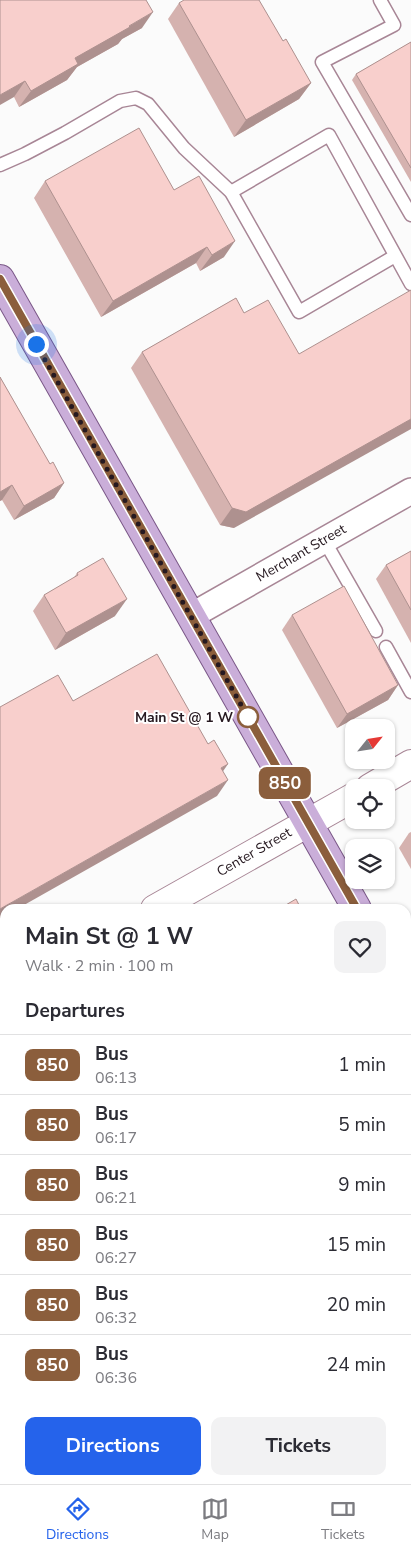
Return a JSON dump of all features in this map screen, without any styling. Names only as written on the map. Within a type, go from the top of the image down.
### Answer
[{"type":"main road","points":[[0,279],[354,904]]},
{"type":"street","name":"Merchant Street","points":[[191,616],[411,491]]},
{"type":"street","points":[[385,779],[411,764]]},
{"type":"street","name":"Center Street","points":[[164,904],[345,801]]},
{"type":"lane","points":[[380,0],[394,25],[322,62],[411,215]]},
{"type":"lane","points":[[0,166],[65,133],[120,101],[136,98],[148,104],[184,148],[231,192],[299,312],[395,256]]},
{"type":"lane","points":[[231,192],[329,135],[411,284]]},
{"type":"lane","points":[[324,540],[376,630]]},
{"type":"lane","points":[[386,647],[411,692]]},
{"type":"building","points":[[0,0],[146,0],[153,12],[75,58],[78,64],[31,91],[25,81],[0,95]]},
{"type":"building","points":[[184,0],[259,0],[283,41],[286,39],[311,83],[246,120],[179,3]]},
{"type":"building","points":[[411,42],[411,168],[356,74]]},
{"type":"building","points":[[139,128],[174,190],[199,176],[235,241],[212,255],[207,247],[113,301],[45,181]]},
{"type":"building","points":[[411,290],[411,419],[246,512],[232,508],[142,352],[236,298],[244,313],[268,300],[299,354]]},
{"type":"building","points":[[0,377],[50,464],[53,462],[64,483],[24,506],[12,485],[0,492]]},
{"type":"building","points":[[411,551],[411,610],[386,565]]},
{"type":"building","points":[[103,558],[127,599],[66,633],[44,595]]},
{"type":"building","points":[[344,586],[398,685],[347,714],[292,615]]},
{"type":"building","points":[[157,654],[208,744],[214,740],[228,764],[221,768],[228,780],[9,904],[0,904],[0,707],[58,675],[73,701]]},
{"type":"building","points":[[296,899],[298,904],[288,904]]},
{"type":"bus line","name":"850","points":[[0,279],[354,904]]},
{"type":"place","name":"Main St @ 1 W","points":[[248,717]]},
{"type":"route","points":[[36,344],[248,717]]}]
